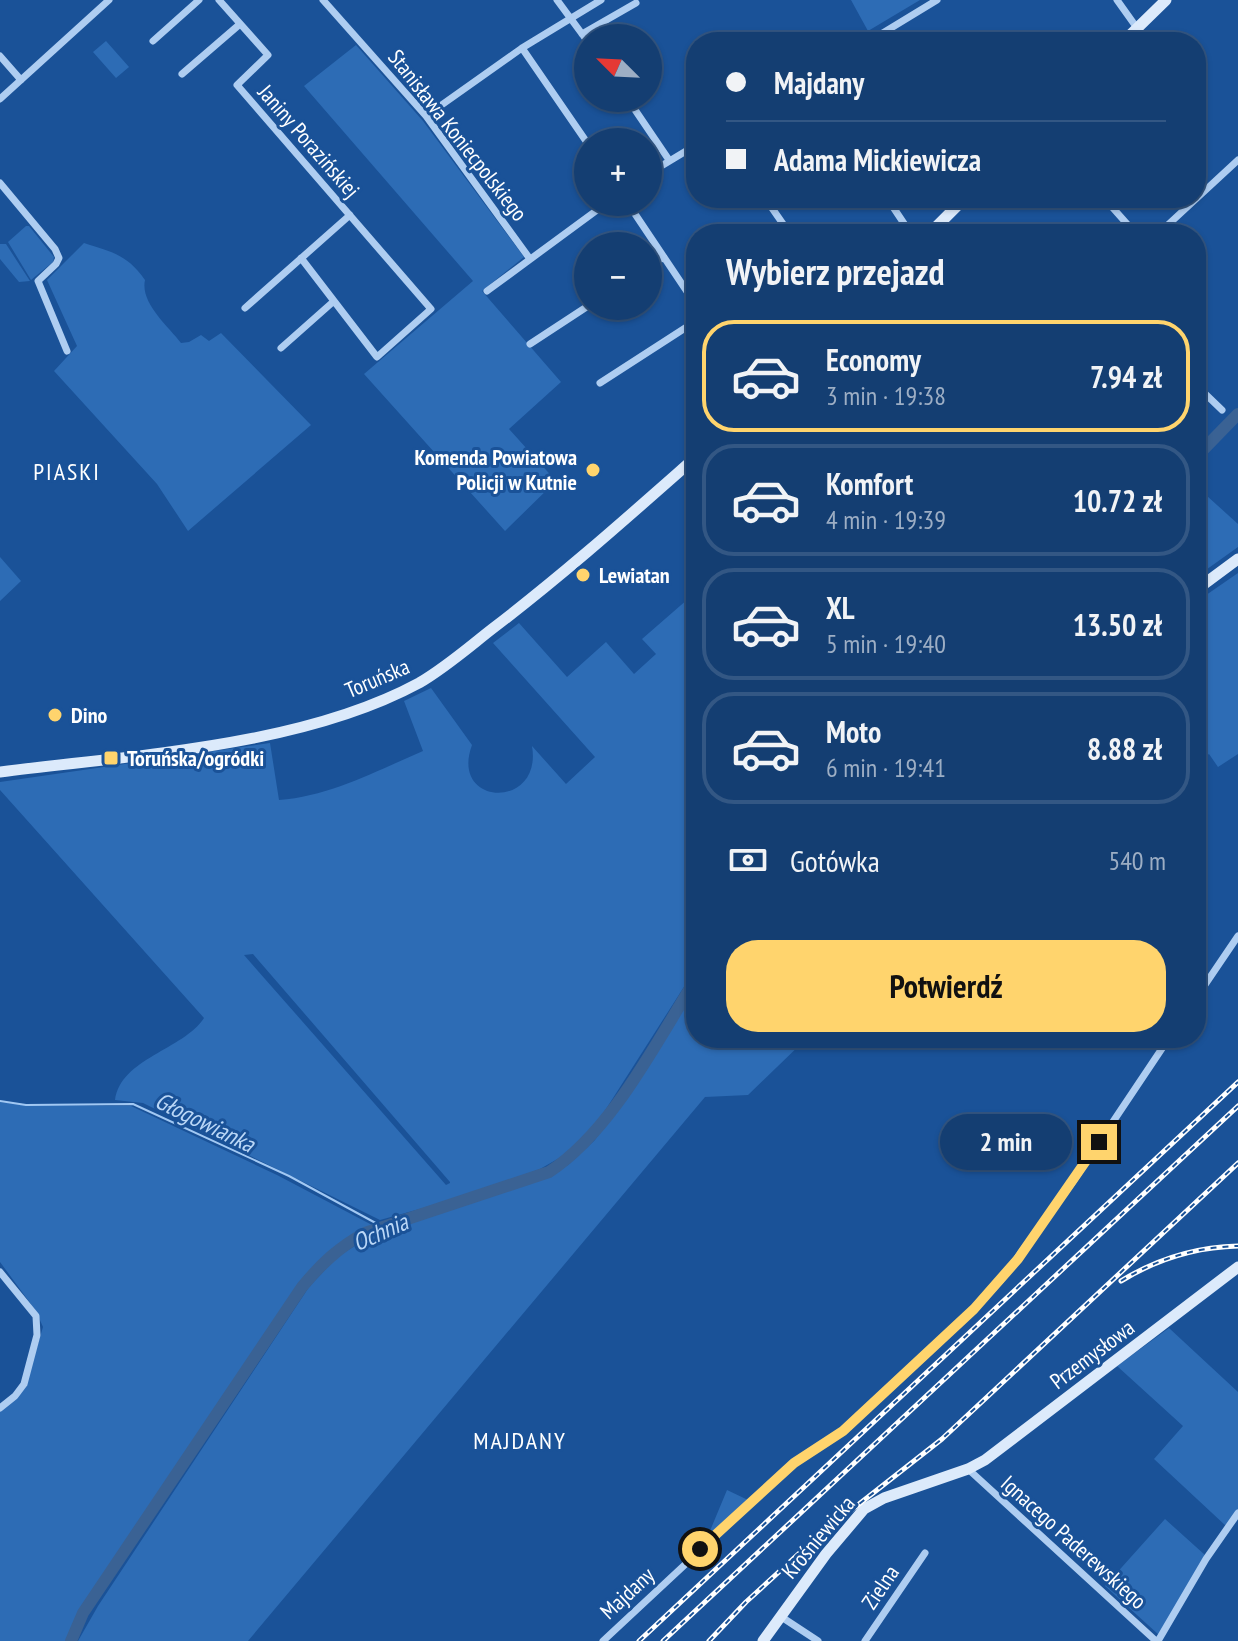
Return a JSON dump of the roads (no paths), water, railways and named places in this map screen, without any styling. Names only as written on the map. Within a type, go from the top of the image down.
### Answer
[{"type":"street","points":[[0,99],[109,0]]},
{"type":"street","points":[[153,41],[199,0]]},
{"type":"street","name":"Janiny Porazińskiej","points":[[219,0],[268,55],[237,85],[431,309],[377,357],[334,301]]},
{"type":"street","name":"Stanisława Koniecpolskiego","points":[[323,0],[426,116],[530,259]]},
{"type":"street","points":[[557,0],[574,24]]},
{"type":"street","points":[[426,116],[522,48],[601,0]]},
{"type":"street","points":[[884,32],[937,0]]},
{"type":"street","points":[[1117,0],[1137,28]]},
{"type":"street","points":[[1133,32],[1166,0]]},
{"type":"street","points":[[601,24],[636,3]]},
{"type":"street","points":[[182,74],[240,24]]},
{"type":"street","points":[[522,48],[577,128]]},
{"type":"street","points":[[0,56],[21,80]]},
{"type":"street","points":[[636,112],[669,160]]},
{"type":"street","points":[[662,165],[686,151]]},
{"type":"street","points":[[1206,190],[1238,160]]},
{"type":"street","points":[[0,183],[55,249],[59,258],[38,281],[67,351]]},
{"type":"street","points":[[939,224],[955,208]]},
{"type":"street","points":[[1113,208],[1127,224]]},
{"type":"street","points":[[1169,224],[1186,208]]},
{"type":"street","points":[[245,308],[350,215]]},
{"type":"street","points":[[487,291],[589,216]]},
{"type":"street","points":[[636,216],[686,290]]},
{"type":"street","points":[[281,348],[334,301],[301,258]]},
{"type":"street","points":[[530,344],[574,315]]},
{"type":"street","points":[[600,383],[686,327]]},
{"type":"street","points":[[1206,395],[1222,410]]},
{"type":"street","name":"Toruńska","points":[[0,772],[252,738],[308,726],[379,701],[421,681],[549,586],[686,466]]},
{"type":"street","points":[[1206,583],[1238,559]]},
{"type":"street","points":[[1206,982],[1238,936]]},
{"type":"street","name":"Majdany","points":[[603,1641],[794,1463],[864,1412],[974,1309],[1001,1280],[1064,1194],[1162,1048]]},
{"type":"street","name":"Przemysłowa","points":[[968,1469],[1003,1448],[1238,1267]]},
{"type":"street","points":[[0,1272],[36,1316],[37,1335],[24,1384],[0,1408]]},
{"type":"street","name":"Krośniewicka","points":[[763,1641],[826,1554],[864,1509],[884,1498],[968,1469]]},
{"type":"street","name":"Ignacego Paderewskiego","points":[[968,1469],[1157,1641],[1206,1559],[1238,1513]]},
{"type":"street","name":"Zielna","points":[[865,1641],[925,1553]]},
{"type":"street","points":[[780,1616],[818,1641]]},
{"type":"waterway","name":"Ochnia","points":[[1206,447],[1238,414]]},
{"type":"waterway","name":"Ochnia","points":[[71,1641],[83,1613],[302,1287],[316,1271],[339,1250],[365,1233],[549,1172],[572,1155],[613,1110],[686,996]]},
{"type":"waterway","name":"Głogowianka","points":[[0,1101],[26,1105],[133,1104],[289,1176],[383,1227]]},
{"type":"railway","points":[[639,1641],[1238,1082]]},
{"type":"railway","points":[[663,1641],[1238,1106]]},
{"type":"railway","points":[[709,1641],[746,1602],[817,1537],[942,1439],[1238,1163]]},
{"type":"railway","points":[[1121,1281],[1177,1256],[1238,1246]]},
{"type":"place","name":"Komenda Powiatowa Policji w Kutnie","points":[[593,470]]},
{"type":"place","name":"Lewiatan","points":[[583,575]]},
{"type":"place","name":"Dino","points":[[55,715]]},
{"type":"place","name":"Toruńska/ogródki","points":[[111,758]]},
{"type":"district","name":"PIASKI","points":[[67,471]]},
{"type":"district","name":"MAJDANY","points":[[520,1440]]}]
